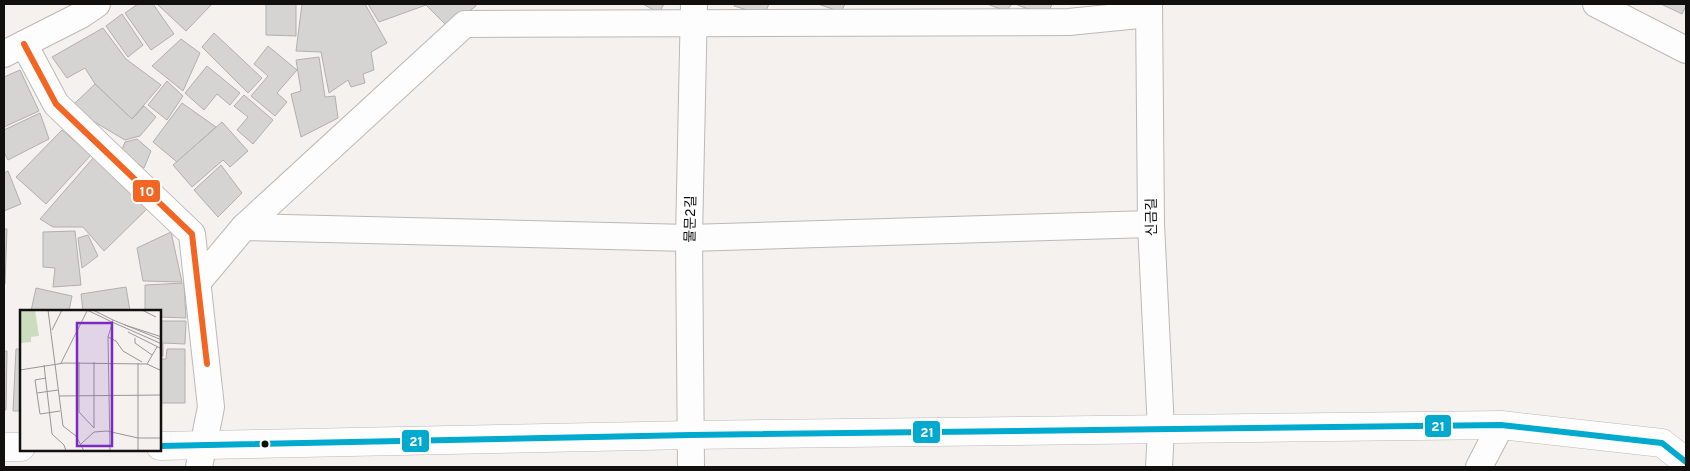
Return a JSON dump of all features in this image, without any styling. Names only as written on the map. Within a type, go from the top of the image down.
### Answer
[{"type":"main road","points":[[161,446],[202,456],[691,435],[1501,425],[1662,444],[1686,462]]},
{"type":"main road","points":[[4,447],[20,447]]},
{"type":"street","points":[[97,4],[81,16],[14,49],[56,104],[192,234],[211,407],[202,456]]},
{"type":"street","points":[[1596,4],[1686,50]]},
{"type":"street","points":[[198,282],[244,226],[465,24],[694,14],[1072,13],[1149,9]]},
{"type":"street","name":"신금길","points":[[1149,9],[1151,224],[1161,430],[1159,467]]},
{"type":"street","name":"물문2길","points":[[692,467],[689,238],[694,14]]},
{"type":"street","points":[[244,226],[689,238],[1151,224]]},
{"type":"street","points":[[1479,467],[1501,425]]},
{"type":"building","points":[[138,4],[153,4],[174,34],[151,50],[125,13]]},
{"type":"building","points":[[157,4],[212,4],[186,31]]},
{"type":"building","points":[[266,4],[296,4],[296,36],[266,35]]},
{"type":"building","points":[[302,4],[365,4],[387,43],[371,52],[374,70],[363,74],[365,83],[351,87],[348,80],[329,93],[321,52],[296,51]]},
{"type":"building","points":[[368,4],[475,4],[476,6],[448,27],[426,5],[379,22]]},
{"type":"building","points":[[643,4],[664,4],[659,13]]},
{"type":"building","points":[[735,4],[769,4],[764,15],[734,6]]},
{"type":"building","points":[[818,4],[845,4],[841,12]]},
{"type":"building","points":[[987,4],[1012,4],[1006,11]]},
{"type":"building","points":[[1015,4],[1052,4],[1047,16]]},
{"type":"building","points":[[1661,4],[1686,4],[1686,6],[1682,14]]},
{"type":"building","points":[[122,14],[143,45],[128,57],[106,26]]},
{"type":"building","points":[[103,28],[126,59],[161,85],[132,119],[95,84],[85,68],[67,78],[52,57]]},
{"type":"building","points":[[214,33],[262,78],[248,93],[202,47]]},
{"type":"building","points":[[181,39],[200,53],[183,91],[152,66]]},
{"type":"building","points":[[268,46],[297,70],[277,93],[287,102],[275,116],[251,96],[268,76],[254,64]]},
{"type":"building","points":[[319,57],[325,97],[335,96],[338,118],[301,137],[291,94],[301,91],[296,60]]},
{"type":"building","points":[[207,66],[240,93],[230,105],[217,94],[204,110],[185,93]]},
{"type":"building","points":[[20,70],[39,111],[4,127],[4,77]]},
{"type":"building","points":[[167,81],[183,96],[167,120],[148,105]]},
{"type":"building","points":[[95,84],[132,119],[144,106],[156,117],[140,136],[125,140],[86,117],[74,104]]},
{"type":"building","points":[[244,95],[273,120],[253,144],[237,130],[248,117],[234,106]]},
{"type":"building","points":[[182,103],[216,127],[177,162],[153,142]]},
{"type":"building","points":[[40,113],[49,139],[8,160],[4,152],[4,130]]},
{"type":"building","points":[[222,122],[248,151],[230,167],[223,160],[192,187],[173,165]]},
{"type":"building","points":[[62,130],[91,155],[46,204],[16,177]]},
{"type":"building","points":[[137,139],[151,151],[144,168],[121,152],[125,142]]},
{"type":"building","points":[[94,157],[151,205],[104,251],[83,227],[53,227],[40,219]]},
{"type":"building","points":[[221,165],[242,193],[218,217],[194,190]]},
{"type":"building","points":[[8,171],[21,204],[4,211],[4,173]]},
{"type":"building","points":[[4,229],[7,229],[5,284],[4,284]]},
{"type":"building","points":[[75,231],[81,285],[53,287],[55,268],[43,267],[43,232]]},
{"type":"building","points":[[171,232],[182,282],[143,281],[137,248]]},
{"type":"building","points":[[88,235],[98,256],[82,268],[78,238]]},
{"type":"building","points":[[184,283],[186,318],[161,317],[161,310],[145,310],[145,285]]},
{"type":"building","points":[[126,287],[130,310],[83,310],[81,294]]},
{"type":"building","points":[[36,288],[72,296],[69,310],[31,310]]},
{"type":"building","points":[[161,321],[186,321],[185,344],[163,343],[163,356],[161,356]]},
{"type":"building","points":[[16,349],[20,349],[20,411],[13,411]]},
{"type":"building","points":[[167,349],[185,349],[185,403],[161,403],[161,359],[166,359]]},
{"type":"building","points":[[4,351],[7,351],[6,410],[4,410]]},
{"type":"transit line","name":"10","points":[[24,44],[56,104],[192,234],[207,364]]},
{"type":"transit line","name":"21","points":[[161,446],[691,435],[1501,425],[1662,443],[1686,462]]}]
